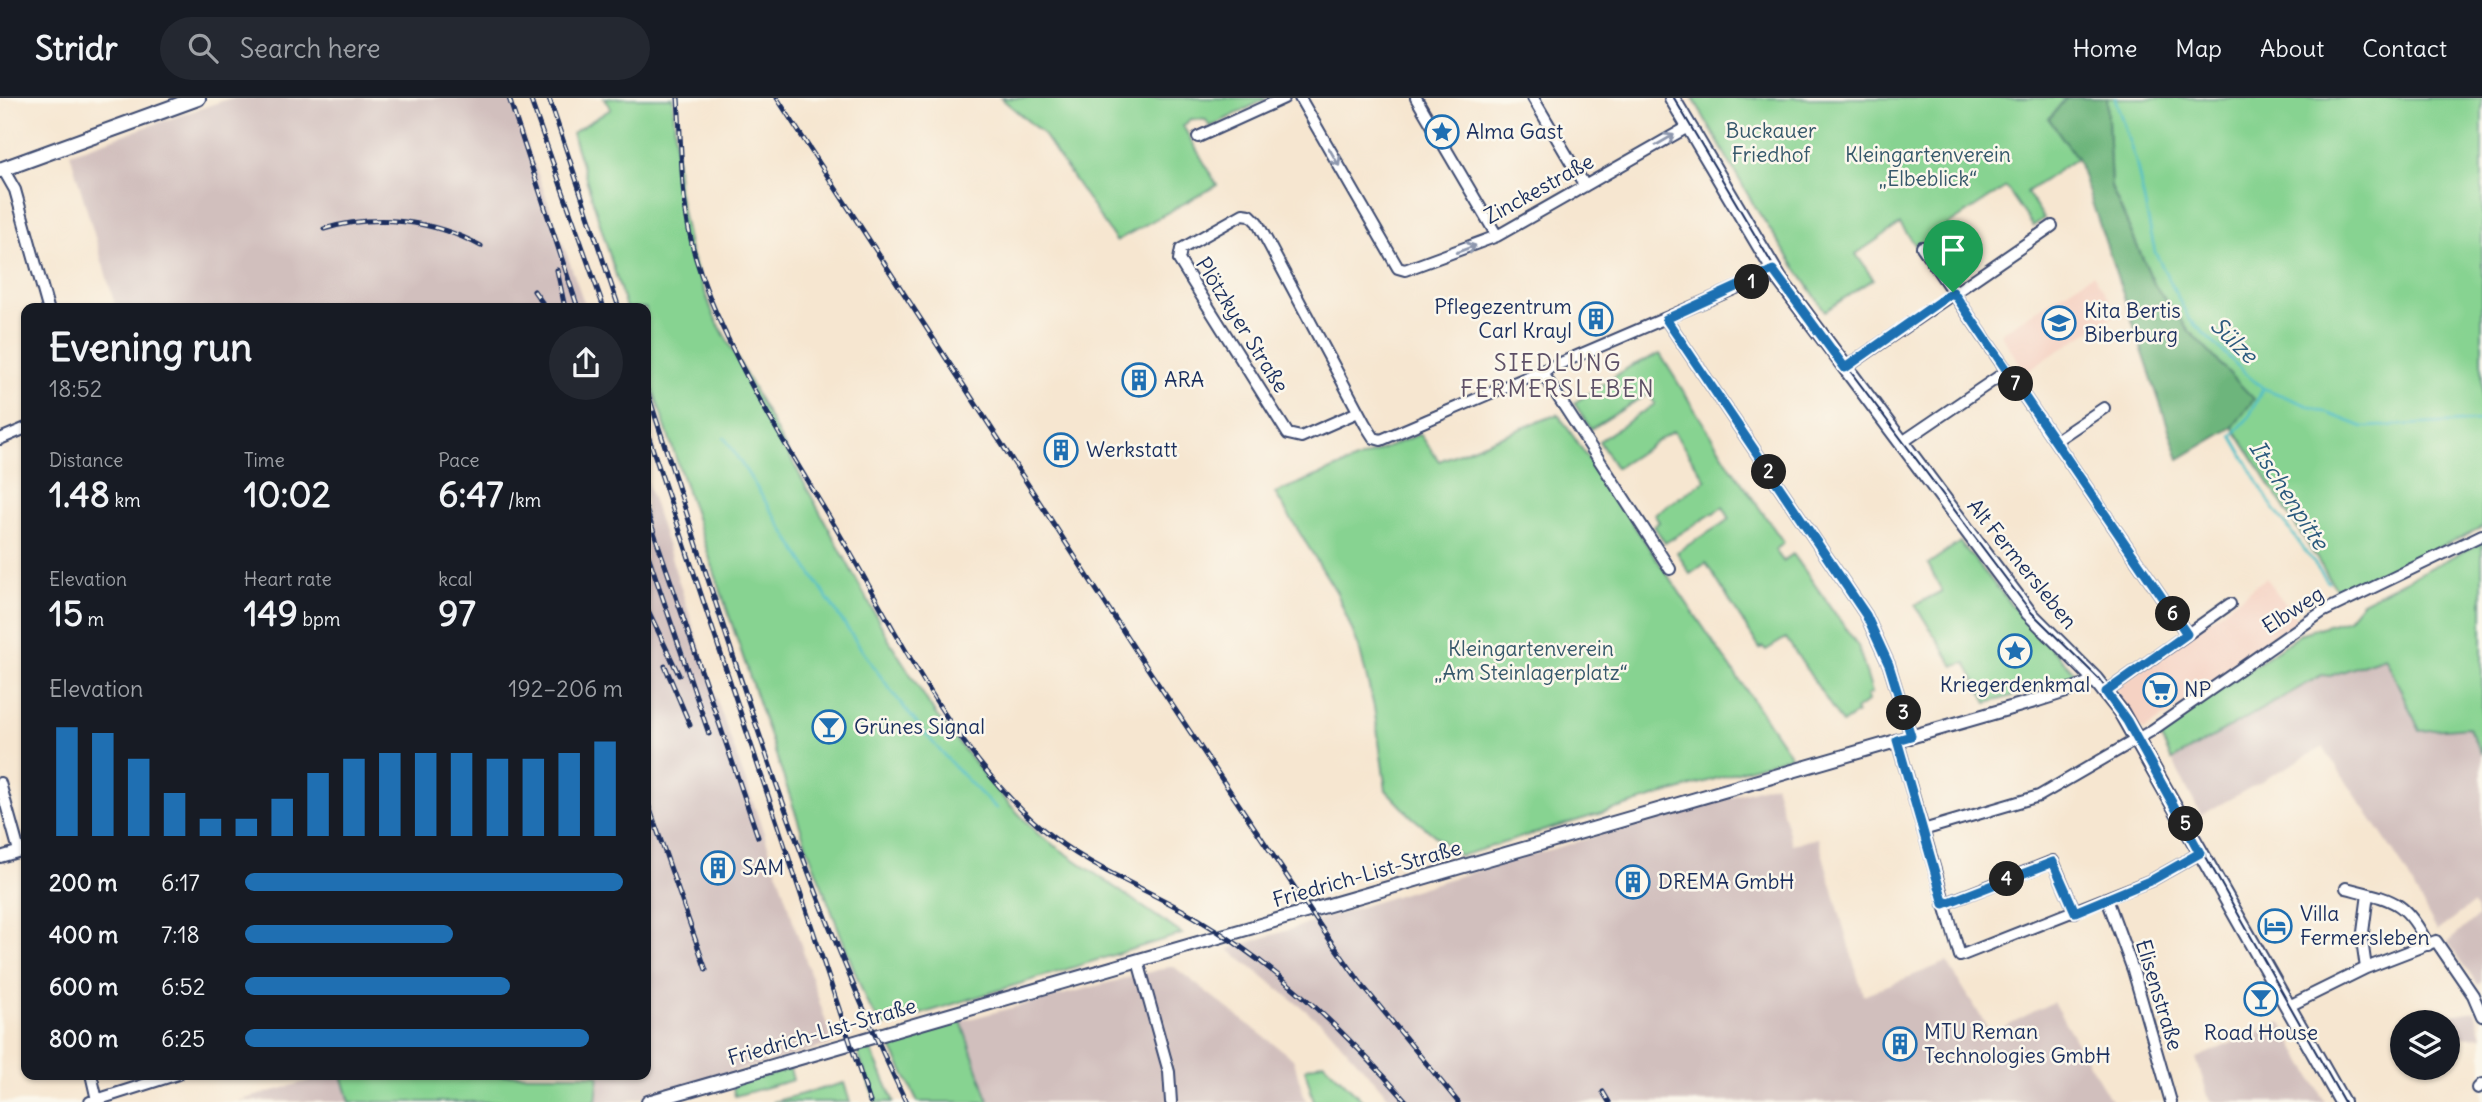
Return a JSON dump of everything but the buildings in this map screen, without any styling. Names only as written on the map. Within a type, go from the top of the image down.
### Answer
[{"type":"main road","points":[[1,170],[198,98]]},
{"type":"main road","name":"Alt Fermersleben","points":[[1672,98],[1773,270],[2029,613],[2095,678],[2138,739],[2342,1102]]},
{"type":"street","points":[[1198,137],[1284,98]]},
{"type":"street","name":"Zinckestraße","points":[[1300,98],[1401,270],[1497,236],[1688,127]]},
{"type":"street","points":[[1416,98],[1497,236]]},
{"type":"street","points":[[1533,98],[1585,186]]},
{"type":"street","points":[[1,170],[18,200],[47,303]]},
{"type":"street","name":"Plötzkyer Straße","points":[[1358,412],[1301,437],[1288,434],[1179,260],[1181,249],[1243,214],[1250,215],[1374,438],[1381,440],[1542,372]]},
{"type":"street","points":[[1845,368],[2052,226]]},
{"type":"street","points":[[1922,247],[2187,634]]},
{"type":"street","points":[[1670,569],[1542,372],[1773,270]]},
{"type":"street","points":[[1666,319],[1866,615],[1889,665],[1911,736]]},
{"type":"street","points":[[1901,443],[2007,371]]},
{"type":"street","points":[[2054,441],[2104,408]]},
{"type":"street","points":[[0,439],[21,430]]},
{"type":"street","name":"Elbweg","points":[[1923,830],[2039,796],[2138,739],[2322,612],[2482,535]]},
{"type":"street","points":[[2106,692],[2230,604]]},
{"type":"street","name":"Friedrich-List-Straße","points":[[648,1102],[2073,690],[2095,678]]},
{"type":"street","points":[[1897,740],[1960,956],[2107,900],[2152,880],[2202,852]]},
{"type":"street","points":[[0,783],[21,842]]},
{"type":"street","points":[[0,857],[21,851]]},
{"type":"street","points":[[1944,904],[2053,862],[2075,912]]},
{"type":"street","points":[[2346,888],[2409,911],[2428,945]]},
{"type":"street","points":[[2366,968],[2362,940],[2368,894]]},
{"type":"street","name":"Elisenstraße","points":[[2107,900],[2133,970],[2172,1102]]},
{"type":"street","points":[[2289,1006],[2366,968],[2436,941],[2473,996],[2482,1016]]},
{"type":"street","points":[[1138,961],[1170,1075],[1171,1102]]},
{"type":"street","points":[[92,1080],[94,1101],[159,1080]]},
{"type":"shaded area","points":[[231,98],[510,98],[584,303],[115,303],[70,153]]},
{"type":"shaded area","name":"Kita Bertis Biberburg","points":[[2093,274],[2118,313],[2025,372],[2000,333]]},
{"type":"shaded area","points":[[651,495],[718,704],[776,868],[833,1044],[625,1102],[596,1102],[598,1080],[651,1080]]},
{"type":"shaded area","points":[[2266,578],[2298,621],[2143,731],[2115,689]]},
{"type":"shaded area","points":[[2386,657],[2420,730],[2468,727],[2482,754],[2482,982],[2478,985],[2448,942],[2478,916],[2473,904],[2437,931],[2399,860],[2323,747],[2201,815],[2172,760],[2322,675],[2330,676]]},
{"type":"shaded area","points":[[1775,784],[1792,844],[1818,838],[1863,995],[1947,962],[1991,1033],[2053,1002],[2112,1102],[1393,1102],[1328,1028],[1228,949],[1439,882]]},
{"type":"shaded area","points":[[1173,966],[1293,1059],[1306,1102],[989,1102],[961,1021]]},
{"type":"shaded area","points":[[2475,1011],[2482,1036],[2460,1037],[2460,1013]]},
{"type":"shaded area","points":[[2281,1022],[2325,1102],[2210,1102],[2196,1058]]},
{"type":"shaded area","points":[[312,1080],[344,1080],[350,1102],[238,1101]]},
{"type":"green space","points":[[604,98],[673,98],[678,189],[690,252],[714,316],[889,640],[936,715],[997,791],[1038,834],[1182,934],[882,1026],[867,1003],[807,847],[651,384],[651,303],[624,303],[572,133],[611,109]]},
{"type":"green space","points":[[1001,98],[1268,98],[1210,127],[1206,120],[1191,119],[1183,126],[1217,185],[1116,241],[1042,133]]},
{"type":"green space","name":"Kleingartenverein „Elbeblick“","points":[[1693,98],[2066,98],[2049,119],[2077,158],[2027,192],[2044,218],[2033,226],[2006,187],[1916,246],[1900,224],[1856,254],[1873,279],[1825,311],[1755,207]]},
{"type":"green space","points":[[2066,98],[2107,98],[2111,187],[2155,286],[2191,333],[2254,399],[2233,427],[2179,459],[2077,158],[2049,119]]},
{"type":"green space","points":[[2107,98],[2482,98],[2482,527],[2340,595],[2233,427],[2253,399],[2191,333],[2155,286],[2111,187]]},
{"type":"green space","points":[[1660,354],[1730,466],[1784,543],[1775,550],[1783,561],[1793,554],[1858,646],[1872,693],[1867,695],[1868,701],[1856,710],[1857,713],[1842,723],[1786,638],[1766,650],[1763,647],[1760,649],[1706,563],[1690,574],[1677,552],[1730,519],[1723,507],[1665,543],[1654,526],[1659,522],[1654,514],[1706,480],[1673,431],[1616,468],[1599,441],[1655,404],[1649,393],[1591,429],[1574,403],[1631,366]]},
{"type":"green space","name":"Kleingartenverein „Am Steinlagerplatz“","points":[[1558,414],[1791,756],[1460,856],[1412,817],[1386,790],[1374,707],[1359,647],[1337,593],[1275,493],[1420,434],[1439,461]]},
{"type":"green space","points":[[1960,542],[2019,614],[2075,673],[2070,680],[1987,703],[1966,663],[1954,666],[1915,605],[1942,591],[1928,564]]},
{"type":"green space","points":[[2482,542],[2482,754],[2468,727],[2420,731],[2385,657],[2330,676],[2322,675],[2172,760],[2158,732],[2302,633],[2348,619],[2362,602]]},
{"type":"green space","points":[[961,1021],[989,1102],[918,1102],[889,1043]]},
{"type":"green space","points":[[870,1048],[894,1102],[876,1102],[857,1051]]},
{"type":"green space","points":[[1323,1062],[1364,1102],[1314,1102],[1305,1069]]},
{"type":"green space","points":[[790,1069],[793,1080],[735,1096],[732,1085]]},
{"type":"green space","points":[[344,1080],[598,1080],[596,1102],[350,1102]]},
{"type":"green space","points":[[844,1083],[850,1102],[772,1102]]},
{"type":"waterway","name":"Sülze","points":[[2115,98],[2136,162],[2155,252],[2189,319],[2245,373],[2263,388],[2363,427],[2482,421]]},
{"type":"waterway","name":"Itschenpitte","points":[[2263,388],[2249,417],[2232,436],[2270,503],[2328,582]]},
{"type":"waterway","points":[[724,437],[849,632],[883,679],[918,725],[997,809]]},
{"type":"tram line","points":[[1674,98],[1781,279],[2031,612],[2099,679],[2129,720],[2344,1102]]},
{"type":"railway","points":[[509,98],[576,303]]},
{"type":"railway","points":[[530,98],[602,303]]},
{"type":"railway","points":[[549,98],[617,303]]},
{"type":"railway","points":[[678,98],[687,219],[696,259],[723,329],[780,435],[954,728],[1010,798],[1041,828],[1078,855],[1198,919],[1256,958],[1310,1002],[1407,1102]]},
{"type":"railway","points":[[777,98],[1140,657],[1325,933],[1362,985],[1458,1102]]},
{"type":"railway","points":[[324,229],[364,221],[404,222],[444,230],[481,246]]},
{"type":"railway","points":[[557,270],[564,303]]},
{"type":"railway","points":[[534,291],[542,303]]},
{"type":"railway","points":[[651,403],[764,750],[796,839],[866,1016],[906,1102]]},
{"type":"railway","points":[[651,444],[870,1102]]},
{"type":"railway","points":[[651,524],[758,837]]},
{"type":"railway","points":[[651,564],[709,734]]},
{"type":"railway","points":[[651,616],[679,675]]},
{"type":"railway","points":[[665,666],[690,725]]},
{"type":"railway","points":[[651,812],[706,970]]},
{"type":"railway","points":[[1603,1092],[1609,1102]]},
{"type":"place","name":"Alma Gast","points":[[1442,132]]},
{"type":"place","name":"Pflegezentrum Carl Krayl","points":[[1596,319]]},
{"type":"place","name":"Kita Bertis Biberburg","points":[[2059,323]]},
{"type":"place","name":"ARA","points":[[1139,380]]},
{"type":"place","name":"Werkstatt","points":[[1061,450]]},
{"type":"place","name":"Kriegerdenkmal","points":[[2015,651]]},
{"type":"place","name":"NP","points":[[2160,690]]},
{"type":"place","name":"Grünes Signal","points":[[829,727]]},
{"type":"place","name":"SAM","points":[[718,868]]},
{"type":"place","name":"DREMA GmbH","points":[[1633,882]]},
{"type":"place","name":"Villa Fermersleben","points":[[2275,926]]},
{"type":"place","name":"Road House","points":[[2261,999]]},
{"type":"place","name":"MTU Reman Technologies GmbH","points":[[1900,1044]]},
{"type":"district","name":"SIEDLUNG FERMERSLEBEN","points":[[1558,376]]},
{"type":"route","points":[[1773,270],[1845,368],[1953,292],[2187,634],[2106,692],[2127,721],[2202,852],[2152,880],[2075,912],[2053,862],[1944,904],[1897,740],[1911,736],[1878,636],[1666,319],[1773,270]]},
{"type":"park label","name":"Buckauer Friedhof","points":[[1771,143]]}]
